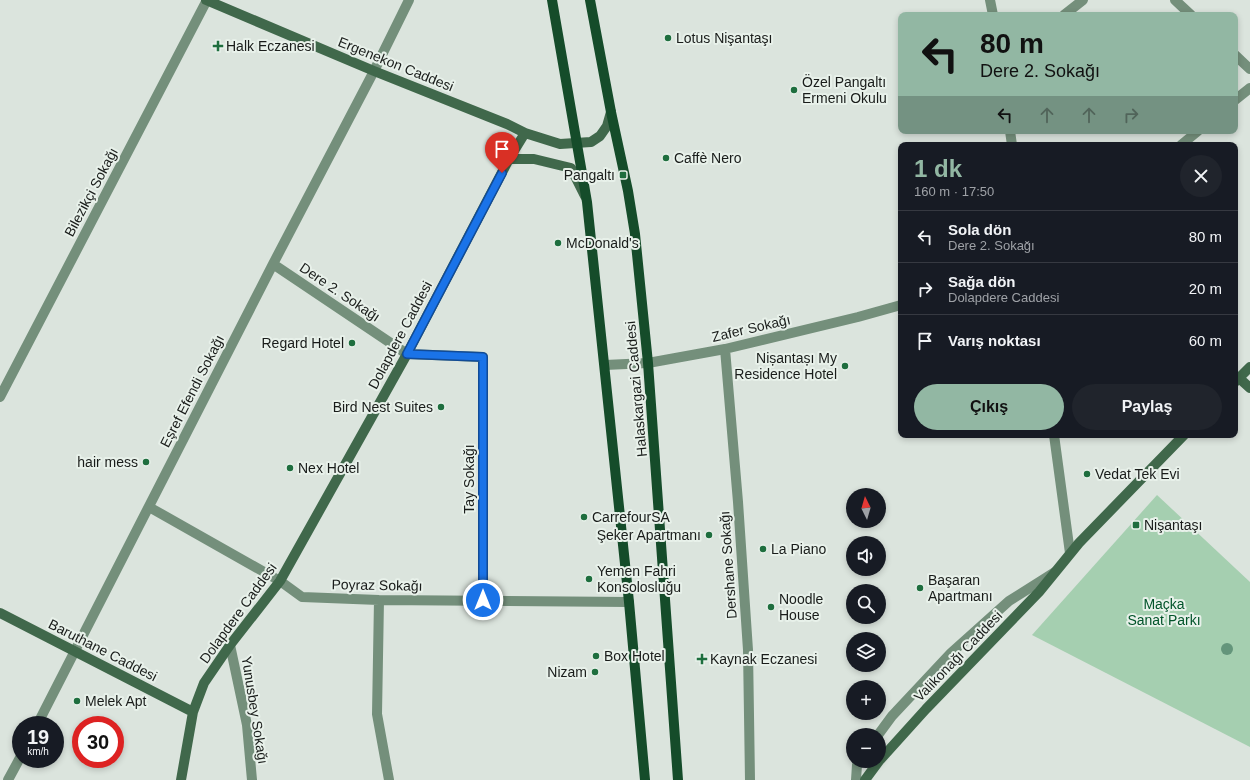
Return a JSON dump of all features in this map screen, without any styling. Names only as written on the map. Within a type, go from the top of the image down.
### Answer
[{"type":"main road","name":"Ergenekon Caddesi","points":[[206,0],[374,71],[507,124],[525,133],[560,144],[591,142],[600,136],[607,126],[611,112]]},
{"type":"main road","name":"Halaskargazi Caddesi","points":[[552,0],[578,143],[587,202],[629,602],[645,780]]},
{"type":"main road","name":"Halaskargazi Caddesi","points":[[590,0],[611,112],[628,191],[635,234],[648,363],[678,780]]},
{"type":"main road","name":"Dolapdere Caddesi","points":[[181,780],[193,712],[204,683],[230,645],[280,581],[407,354],[525,133]]},
{"type":"main road","points":[[510,159],[534,159],[571,168],[587,202]]},
{"type":"main road","points":[[1238,379],[1250,367]]},
{"type":"main road","points":[[1238,381],[1250,388]]},
{"type":"main road","name":"Valikonağı Caddesi","points":[[886,753],[926,709],[1039,592],[1070,553],[1181,438]]},
{"type":"main road","name":"Baruthane Caddesi","points":[[0,613],[75,653],[193,712]]},
{"type":"main road","name":"Valikonağı Caddesi","points":[[865,780],[874,768]]},
{"type":"street","name":"Bilezikçi Sokağı","points":[[0,397],[206,0]]},
{"type":"street","name":"Eşref Efendi Sokağı","points":[[42,716],[273,264],[374,71],[409,0]]},
{"type":"street","points":[[990,0],[992,12]]},
{"type":"street","points":[[1068,12],[1083,0]]},
{"type":"street","points":[[1175,0],[1188,12]]},
{"type":"street","points":[[1238,58],[1250,69]]},
{"type":"street","points":[[1238,98],[1250,88]]},
{"type":"street","points":[[1185,142],[1194,134]]},
{"type":"street","name":"Dere 2. Sokağı","points":[[273,264],[407,354]]},
{"type":"street","name":"Zafer Sokağı","points":[[605,365],[648,363],[724,349],[858,317],[898,306]]},
{"type":"street","name":"Dershane Sokağı","points":[[724,349],[738,502],[748,650],[750,780]]},
{"type":"street","name":"Tay Sokağı","points":[[407,354],[483,357],[483,600]]},
{"type":"street","points":[[1054,438],[1070,553]]},
{"type":"street","name":"Poyraz Sokağı","points":[[149,507],[280,581],[302,596],[379,600],[629,602]]},
{"type":"street","name":"Valikonağı Caddesi","points":[[883,728],[892,716],[951,653],[1009,601],[1056,570]]},
{"type":"street","points":[[379,600],[377,714],[389,780]]},
{"type":"street","name":"Yunusbey Sokağı","points":[[230,645],[247,725],[252,780]]},
{"type":"street","points":[[8,780],[14,768]]},
{"type":"street","points":[[856,780],[857,768]]},
{"type":"green space","name":"Maçka Sanat Parkı","points":[[1157,495],[1250,582],[1250,747],[1032,635]]},
{"type":"place","name":"Lotus Nişantaşı","points":[[668,38]]},
{"type":"place","name":"Halk Eczanesi","points":[[218,46]]},
{"type":"place","name":"Özel Pangaltı Ermeni Okulu","points":[[794,90]]},
{"type":"place","name":"Caffè Nero","points":[[666,158]]},
{"type":"place","name":"Pangaltı","points":[[623,175]]},
{"type":"place","name":"McDonald's","points":[[558,243]]},
{"type":"place","name":"Regard Hotel","points":[[352,343]]},
{"type":"place","name":"Nișantașı My Residence Hotel","points":[[845,366]]},
{"type":"place","name":"Bird Nest Suites","points":[[441,407]]},
{"type":"place","name":"hair mess","points":[[146,462]]},
{"type":"place","name":"Nex Hotel","points":[[290,468]]},
{"type":"place","name":"Vedat Tek Evi","points":[[1087,474]]},
{"type":"place","name":"CarrefourSA","points":[[584,517]]},
{"type":"place","name":"Nişantaşı","points":[[1136,525]]},
{"type":"place","name":"Şeker Apartmanı","points":[[709,535]]},
{"type":"place","name":"La Piano","points":[[763,549]]},
{"type":"place","name":"Yemen Fahri Konsolosluğu","points":[[589,579]]},
{"type":"place","name":"Başaran Apartmanı","points":[[920,588]]},
{"type":"place","name":"Noodle House","points":[[771,607]]},
{"type":"place","name":"Box Hotel","points":[[596,656]]},
{"type":"place","name":"Kaynak Eczanesi","points":[[702,659]]},
{"type":"place","name":"Nizam","points":[[595,672]]},
{"type":"place","name":"Melek Apt","points":[[77,701]]},
{"type":"route","points":[[483,600],[483,357],[407,354],[502,173]]}]
